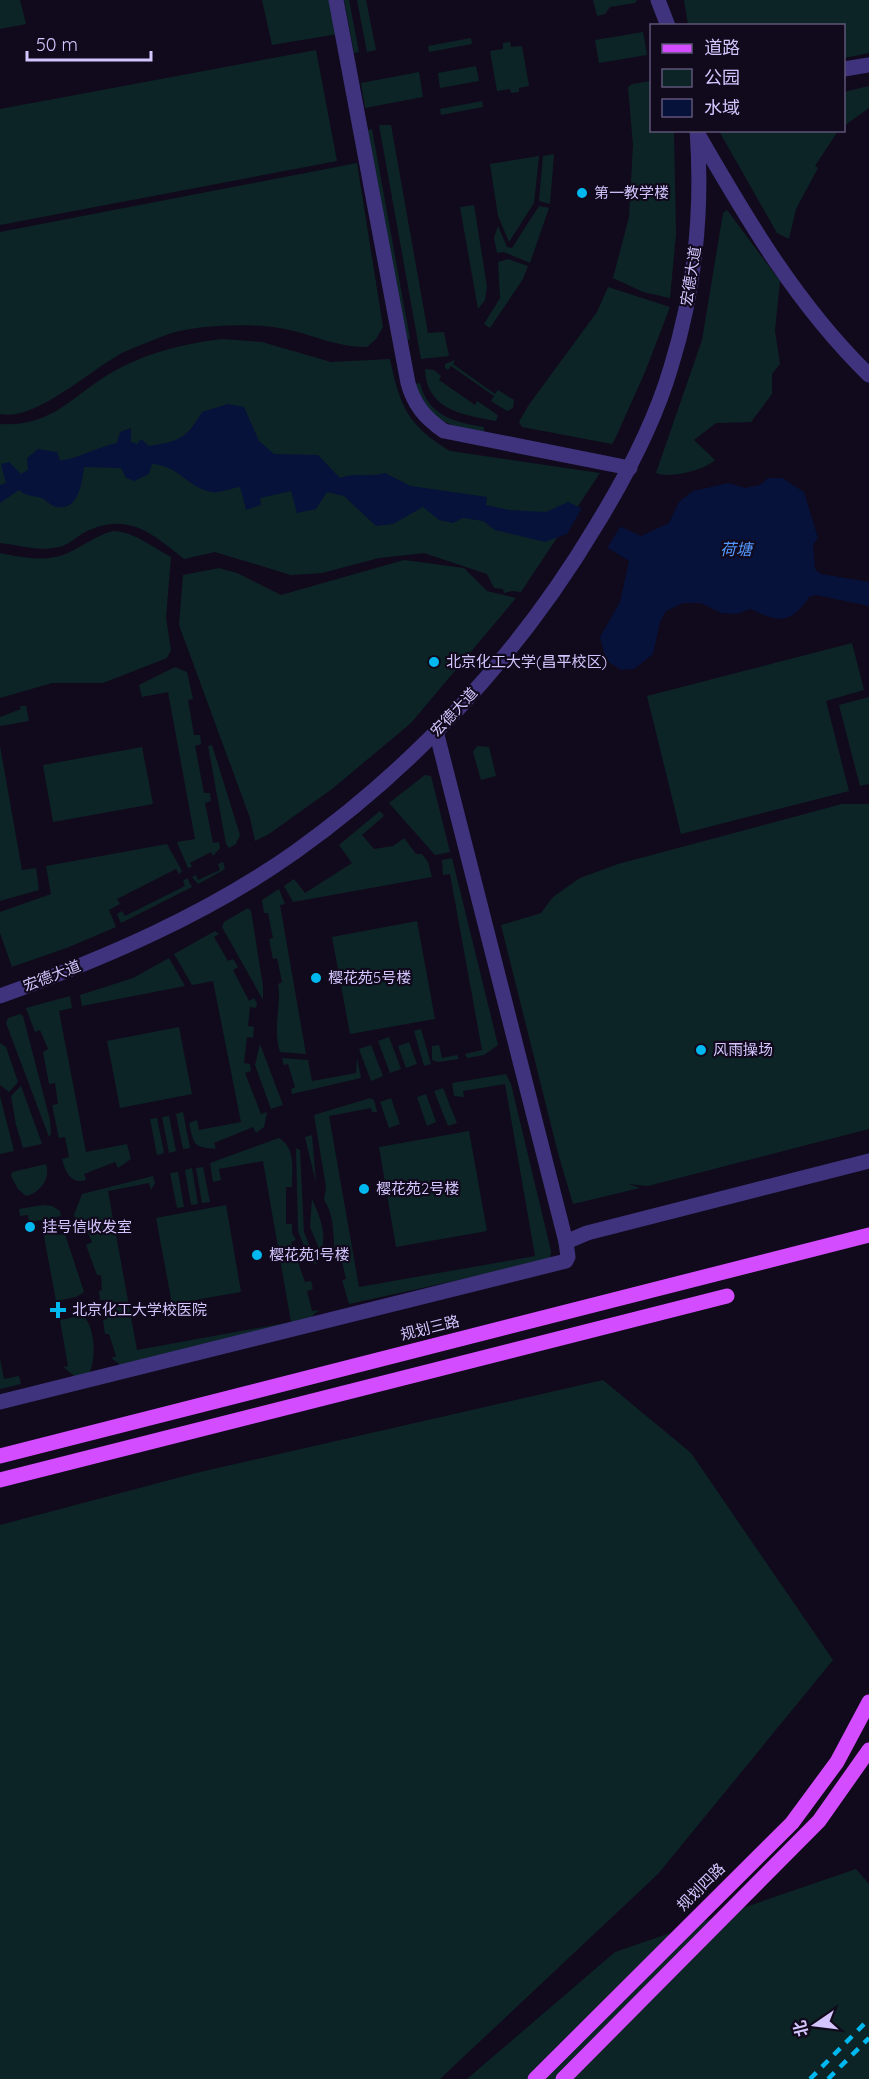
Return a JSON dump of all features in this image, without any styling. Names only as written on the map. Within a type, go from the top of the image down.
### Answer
[{"type":"main road","name":"规划三路","points":[[0,1456],[869,1235]]},
{"type":"main road","points":[[0,1480],[727,1296]]},
{"type":"main road","name":"规划四路","points":[[535,2079],[792,1822],[837,1762],[869,1702]]},
{"type":"main road","points":[[563,2079],[819,1821],[869,1750]]},
{"type":"street","points":[[336,0],[412,398],[426,417],[444,430],[630,468]]},
{"type":"street","points":[[658,0],[667,24]]},
{"type":"street","points":[[845,69],[869,64]]},
{"type":"street","points":[[698,132],[788,282],[843,349],[869,375]]},
{"type":"street","name":"宏德大道","points":[[0,996],[131,944],[244,885],[296,852],[380,785],[436,731],[522,634],[563,582],[630,468],[671,369],[691,290],[700,185],[698,132]]},
{"type":"street","points":[[0,1402],[558,1264],[568,1257],[436,731]]},
{"type":"street","points":[[566,1242],[587,1233],[869,1161]]},
{"type":"green space","points":[[0,0],[20,0],[26,24],[0,29]]},
{"type":"green space","points":[[262,0],[331,0],[338,34],[272,45]]},
{"type":"green space","points":[[344,0],[349,0],[359,52],[354,53]]},
{"type":"green space","points":[[357,0],[366,0],[376,50],[367,52]]},
{"type":"green space","points":[[593,0],[637,0],[635,3],[610,7],[605,14],[597,16]]},
{"type":"green space","points":[[684,0],[869,0],[869,53],[845,58],[845,24],[688,24]]},
{"type":"green space","points":[[643,32],[647,55],[599,63],[595,40]]},
{"type":"green space","points":[[471,38],[472,44],[429,52],[428,46]]},
{"type":"green space","points":[[510,42],[511,47],[522,46],[529,86],[519,88],[519,92],[511,93],[510,89],[497,91],[490,51],[503,49],[503,43]]},
{"type":"green space","points":[[316,50],[337,161],[0,225],[0,109]]},
{"type":"green space","points":[[476,66],[479,81],[440,88],[438,73]]},
{"type":"green space","points":[[419,72],[423,97],[365,108],[361,83]]},
{"type":"green space","points":[[650,81],[650,132],[674,132],[676,234],[670,298],[643,292],[613,278],[629,217],[633,145],[628,87],[632,84]]},
{"type":"green space","points":[[869,86],[869,108],[845,125],[845,92]]},
{"type":"green space","points":[[482,101],[483,107],[441,115],[440,109]]},
{"type":"green space","points":[[379,125],[391,125],[428,333],[444,332],[449,356],[421,359]]},
{"type":"green space","points":[[372,129],[410,339],[405,340],[368,130]]},
{"type":"green space","points":[[720,132],[837,132],[815,166],[818,168],[796,209],[789,239],[777,233]]},
{"type":"green space","points":[[554,154],[550,204],[539,201],[543,156]]},
{"type":"green space","points":[[539,156],[534,203],[509,242],[498,216],[490,164]]},
{"type":"green space","points":[[357,163],[383,327],[376,339],[367,347],[343,345],[291,330],[267,326],[238,325],[191,329],[166,335],[124,352],[64,392],[30,410],[14,414],[0,414],[0,232]]},
{"type":"green space","points":[[474,205],[487,287],[485,300],[478,309],[460,207]]},
{"type":"green space","points":[[539,206],[549,208],[530,263],[504,252],[497,253],[494,238],[498,226],[507,247],[512,248]]},
{"type":"green space","points":[[727,210],[780,281],[775,331],[780,364],[772,374],[772,394],[751,422],[716,423],[694,440],[715,460],[687,473],[662,475],[656,473],[702,340],[723,213]]},
{"type":"green space","points":[[508,259],[528,266],[523,279],[490,328],[484,324],[500,298],[498,262]]},
{"type":"green space","points":[[608,287],[670,307],[645,372],[612,444],[522,427],[519,422],[528,406],[597,312]]},
{"type":"green space","points":[[222,339],[262,342],[331,362],[390,359],[402,402],[408,413],[435,442],[450,451],[600,473],[521,592],[504,593],[503,589],[494,588],[487,574],[424,553],[379,558],[322,573],[291,575],[215,552],[184,559],[150,534],[127,525],[102,526],[87,531],[63,546],[51,548],[0,543],[0,424],[18,424],[47,416],[109,374],[136,360],[178,347]]},
{"type":"green space","points":[[455,360],[453,364],[495,394],[498,390],[514,400],[513,408],[507,411],[491,401],[494,396],[451,366],[448,370],[445,368],[445,364]]},
{"type":"green space","points":[[425,369],[434,370],[441,376],[439,380],[475,405],[477,401],[495,413],[498,416],[496,421],[460,413],[439,402],[427,383]]},
{"type":"green space","points":[[420,383],[429,403],[436,410],[453,420],[484,427],[484,433],[450,424],[433,414],[420,397],[415,384]]},
{"type":"green space","points":[[113,531],[136,537],[171,557],[166,618],[171,650],[167,658],[103,683],[52,683],[0,698],[0,553],[27,558],[53,558]]},
{"type":"green space","points":[[404,560],[464,568],[487,591],[516,598],[411,723],[332,789],[269,834],[255,841],[250,818],[179,625],[183,575],[219,568],[237,573],[281,595]]},
{"type":"green space","points":[[852,643],[864,690],[826,701],[849,791],[681,834],[647,696]]},
{"type":"green space","points":[[175,667],[187,672],[193,699],[188,700],[194,735],[200,735],[201,744],[195,746],[204,793],[210,793],[211,801],[205,803],[213,843],[219,842],[220,848],[213,856],[211,852],[190,863],[192,867],[188,868],[177,842],[195,839],[168,692],[142,697],[139,685]]},
{"type":"green space","points":[[869,697],[869,784],[860,786],[839,705]]},
{"type":"green space","points":[[20,706],[26,706],[29,721],[0,726],[0,717],[21,709]]},
{"type":"green space","points":[[212,745],[240,835],[236,844],[229,848],[226,844],[208,746]]},
{"type":"green space","points":[[0,746],[22,870],[36,868],[39,890],[0,901]]},
{"type":"green space","points":[[477,746],[489,747],[496,776],[481,780],[473,752]]},
{"type":"green space","points":[[142,747],[153,804],[53,822],[43,765]]},
{"type":"green space","points":[[425,775],[431,776],[450,852],[435,855],[389,803]]},
{"type":"green space","name":"风雨操场","points":[[842,804],[869,804],[869,1129],[648,1186],[628,1184],[640,1188],[573,1204],[501,925],[541,913],[553,897],[580,878],[618,864]]},
{"type":"green space","points":[[380,811],[384,816],[362,835],[374,849],[393,846],[404,838],[416,854],[422,854],[428,862],[432,877],[293,902],[284,886],[294,879],[305,893],[352,863],[339,845]]},
{"type":"green space","points":[[167,844],[182,871],[179,874],[176,869],[117,899],[120,904],[109,910],[116,927],[12,967],[0,933],[0,912],[51,894],[46,866]]},
{"type":"green space","points":[[452,858],[498,1045],[484,1055],[467,1058],[465,1054],[482,1050],[450,874],[443,875],[442,860]]},
{"type":"green space","points":[[223,862],[225,868],[222,871],[198,884],[192,877],[196,875],[198,880],[220,870],[218,864]]},
{"type":"green space","points":[[187,878],[192,887],[121,923],[117,914],[122,911],[125,916],[185,886],[183,881]]},
{"type":"green space","points":[[279,889],[285,904],[280,905],[306,1054],[280,1052],[278,1042],[278,984],[282,982],[277,958],[273,959],[269,939],[273,938],[268,913],[264,913],[262,900]]},
{"type":"green space","points":[[248,908],[251,911],[263,986],[263,1000],[222,927],[224,922]]},
{"type":"green space","points":[[417,921],[435,1019],[350,1034],[332,937]]},
{"type":"green space","points":[[215,931],[219,934],[214,937],[228,961],[233,959],[238,967],[233,970],[249,1001],[254,998],[257,1003],[256,1008],[250,1007],[248,1026],[254,1027],[253,1038],[247,1037],[244,1063],[250,1064],[251,1071],[245,1073],[261,1114],[267,1112],[264,1127],[256,1133],[253,1127],[214,1143],[216,1149],[196,1144],[189,1123],[197,1120],[199,1130],[241,1122],[213,981],[192,985],[174,954]]},
{"type":"green space","points":[[169,958],[185,986],[82,1006],[80,995],[133,978]]},
{"type":"green space","points":[[70,996],[72,1008],[59,1011],[86,1152],[127,1144],[131,1159],[118,1168],[115,1162],[84,1174],[86,1180],[81,1181],[73,1179],[63,1164],[62,1159],[69,1157],[65,1137],[59,1138],[52,1105],[58,1104],[55,1083],[49,1084],[43,1052],[48,1049],[40,1030],[35,1032],[26,1008]]},
{"type":"green space","points":[[20,1014],[23,1016],[50,1120],[51,1134],[49,1137],[6,1023],[8,1018]]},
{"type":"green space","points":[[179,1027],[192,1094],[120,1108],[107,1041]]},
{"type":"green space","points":[[421,1029],[431,1064],[424,1066],[414,1031]]},
{"type":"green space","points":[[389,1037],[401,1069],[390,1073],[378,1041]]},
{"type":"green space","points":[[409,1042],[417,1064],[406,1068],[398,1046]]},
{"type":"green space","points":[[0,1043],[6,1047],[18,1082],[9,1092],[0,1085]]},
{"type":"green space","points":[[260,1044],[283,1105],[271,1109],[255,1065]]},
{"type":"green space","points":[[371,1045],[383,1076],[371,1081],[359,1049]]},
{"type":"green space","points":[[439,1045],[442,1058],[457,1055],[459,1059],[438,1062],[432,1060],[432,1046]]},
{"type":"green space","points":[[282,1058],[308,1060],[312,1081],[356,1073],[357,1058],[361,1078],[292,1094],[291,1089],[295,1087],[288,1064],[284,1065]]},
{"type":"green space","points":[[506,1074],[511,1084],[551,1251],[550,1260],[349,1304],[342,1280],[346,1279],[341,1257],[336,1258],[332,1221],[324,1200],[326,1187],[314,1115],[370,1098],[374,1100],[377,1112],[372,1112],[371,1108],[329,1116],[359,1287],[535,1256],[505,1084],[463,1091],[464,1097],[454,1096],[452,1083]]},
{"type":"green space","points":[[21,1086],[42,1144],[23,1148],[11,1096]]},
{"type":"green space","points":[[443,1088],[457,1123],[448,1126],[434,1091]]},
{"type":"green space","points":[[426,1094],[436,1122],[427,1126],[417,1097]]},
{"type":"green space","points":[[0,1096],[14,1151],[0,1154]]},
{"type":"green space","points":[[391,1098],[400,1124],[389,1128],[380,1102]]},
{"type":"green space","points":[[183,1112],[190,1148],[183,1149],[176,1114]]},
{"type":"green space","points":[[169,1116],[176,1151],[169,1153],[162,1117]]},
{"type":"green space","points":[[157,1118],[164,1153],[157,1155],[150,1119]]},
{"type":"green space","points":[[469,1131],[487,1231],[396,1247],[379,1147]]},
{"type":"green space","points":[[312,1135],[316,1183],[305,1137]]},
{"type":"green space","points":[[279,1138],[288,1147],[292,1159],[292,1187],[286,1187],[286,1224],[292,1224],[292,1233],[296,1240],[291,1242],[305,1282],[311,1281],[313,1289],[307,1291],[312,1311],[319,1310],[307,1321],[122,1366],[111,1358],[116,1356],[109,1334],[105,1334],[103,1320],[107,1319],[104,1300],[100,1300],[99,1291],[102,1290],[101,1275],[97,1275],[86,1245],[92,1242],[84,1223],[78,1226],[74,1215],[82,1194],[153,1176],[155,1183],[151,1190],[149,1183],[108,1191],[137,1350],[291,1322],[263,1161],[219,1169],[221,1180],[213,1182],[210,1163]]},
{"type":"green space","points":[[296,1148],[300,1150],[304,1232],[317,1265],[310,1261],[298,1231]]},
{"type":"green space","points":[[46,1164],[47,1174],[43,1184],[36,1192],[26,1196],[18,1189],[11,1176],[12,1172]]},
{"type":"green space","points":[[203,1167],[210,1202],[202,1203],[196,1168]]},
{"type":"green space","points":[[192,1168],[198,1204],[191,1205],[185,1170]]},
{"type":"green space","points":[[178,1172],[184,1207],[177,1208],[170,1173]]},
{"type":"green space","points":[[312,1199],[323,1232],[321,1253],[310,1227]]},
{"type":"green space","points":[[43,1205],[52,1206],[60,1211],[61,1216],[52,1218],[54,1235],[65,1234],[84,1292],[76,1297],[56,1301],[41,1220],[29,1222],[28,1215],[20,1216],[19,1209]]},
{"type":"green space","points":[[226,1205],[241,1292],[172,1304],[156,1218]]},
{"type":"green space","points":[[83,1315],[90,1328],[94,1344],[93,1361],[89,1375],[77,1378],[63,1367],[68,1366],[60,1320]]},
{"type":"green space","points":[[0,1359],[4,1379],[19,1376],[21,1384],[0,1389]]},
{"type":"green space","points":[[603,1380],[691,1453],[833,1660],[658,1874],[440,2079],[0,2079],[0,1525],[196,1473]]},
{"type":"green space","points":[[856,1869],[869,1884],[869,2079],[467,2079],[615,1952]]},
{"type":"water","name":"荷塘","points":[[228,404],[244,407],[259,441],[274,454],[318,455],[340,478],[385,473],[411,486],[487,497],[486,505],[509,510],[546,512],[568,502],[641,536],[669,523],[679,502],[693,491],[728,483],[745,488],[760,485],[768,478],[782,478],[804,492],[818,538],[813,545],[815,569],[821,574],[869,582],[869,606],[816,595],[809,597],[797,612],[784,618],[777,618],[751,609],[736,614],[721,613],[701,603],[683,603],[666,611],[660,622],[653,654],[634,669],[621,670],[606,660],[600,637],[620,602],[629,561],[605,546],[572,532],[545,542],[495,530],[483,521],[463,518],[453,523],[439,520],[423,507],[393,524],[376,526],[344,496],[327,492],[316,509],[297,513],[291,491],[260,498],[261,505],[246,510],[240,487],[212,492],[196,486],[170,469],[152,464],[149,474],[134,481],[126,478],[121,468],[84,467],[80,489],[68,506],[53,506],[19,490],[0,503],[0,485],[6,483],[1,464],[9,462],[21,474],[28,470],[27,458],[38,449],[57,452],[60,460],[64,460],[117,443],[120,432],[131,428],[131,442],[137,444],[141,439],[149,446],[168,442],[186,433],[202,412]]},
{"type":"pier","points":[[583,506],[622,524],[606,550],[572,536],[564,539]]},
{"type":"railway","points":[[810,2079],[869,2019]]},
{"type":"railway","points":[[828,2079],[869,2038]]},
{"type":"place","name":"第一教学楼","points":[[582,193]]},
{"type":"place","name":"北京化工大学(昌平校区)","points":[[434,662]]},
{"type":"place","name":"樱花苑5号楼","points":[[316,978]]},
{"type":"place","name":"风雨操场","points":[[701,1050]]},
{"type":"place","name":"樱花苑2号楼","points":[[364,1189]]},
{"type":"place","name":"挂号信收发室","points":[[30,1227]]},
{"type":"place","name":"樱花苑1号楼","points":[[257,1255]]},
{"type":"place","name":"北京化工大学校医院","points":[[58,1310]]}]
